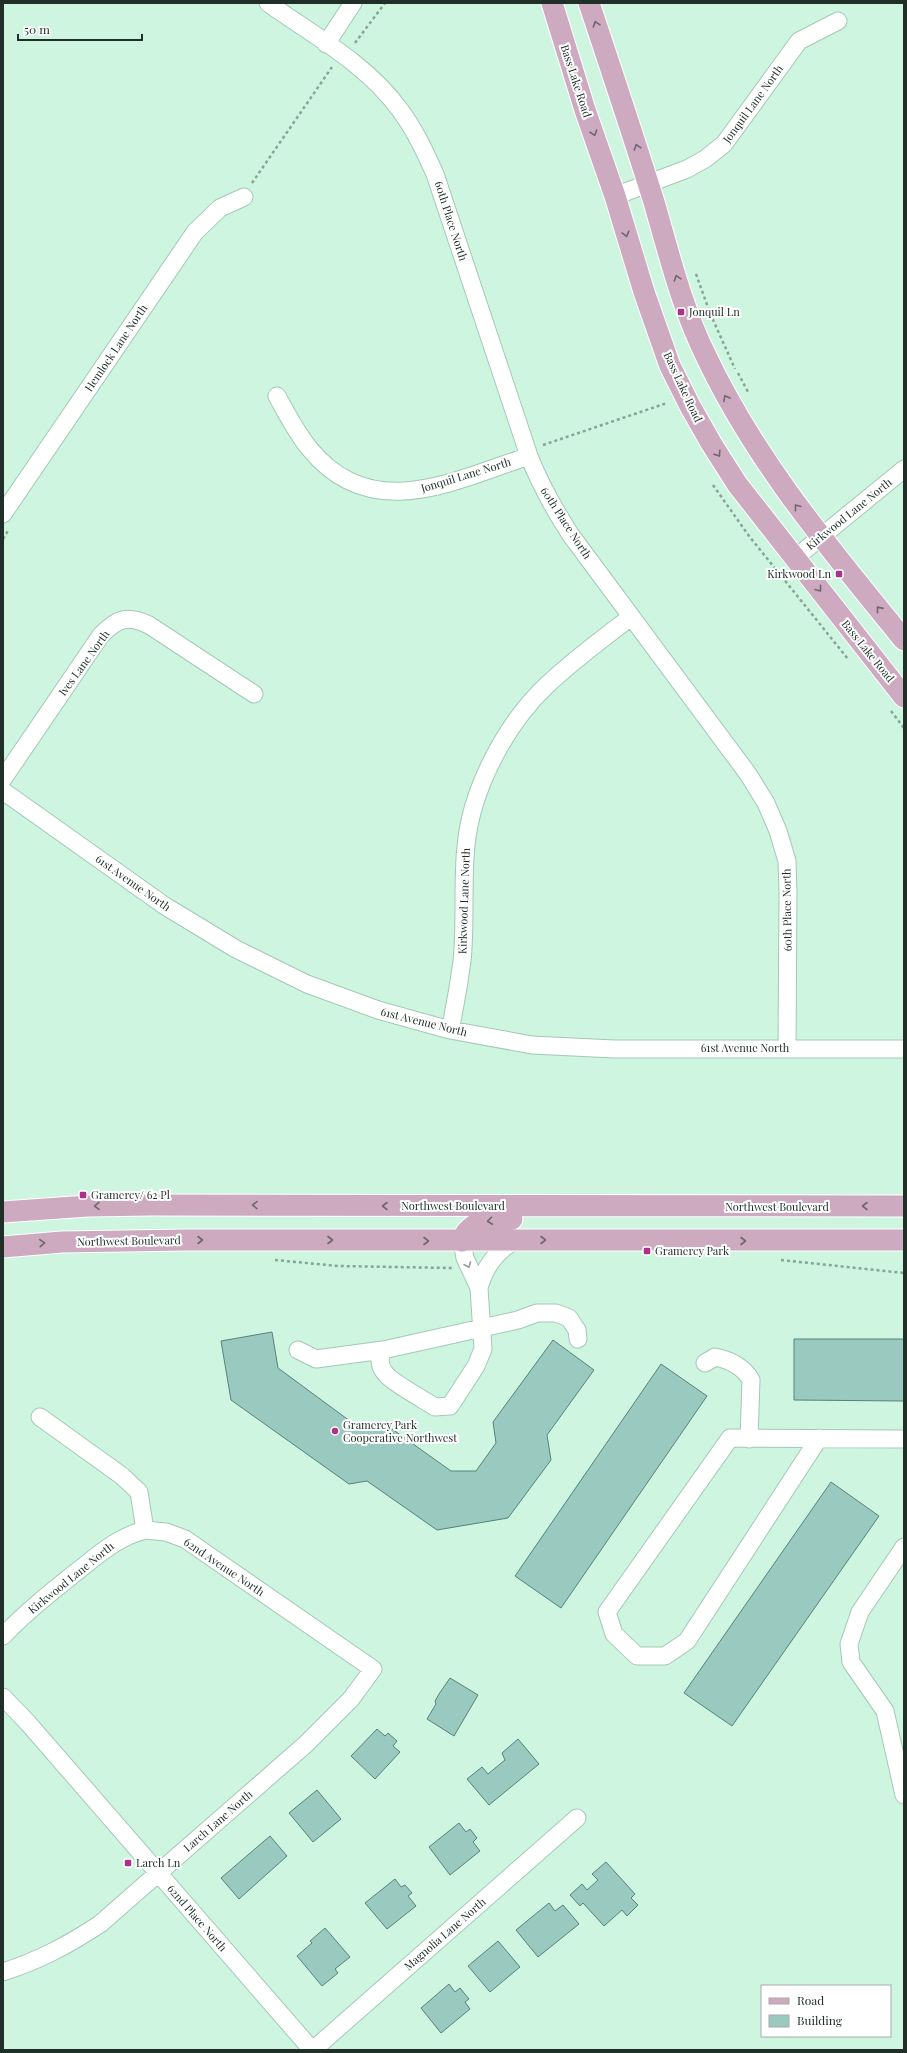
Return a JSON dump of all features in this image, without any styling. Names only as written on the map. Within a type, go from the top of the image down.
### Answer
[{"type":"main road","name":"Bass Lake Road","points":[[552,3],[585,110],[615,196],[644,292],[670,366],[690,406],[737,484],[794,559],[904,697]]},
{"type":"main road","points":[[589,3],[648,185],[687,312],[705,355],[725,396],[764,461],[821,538],[904,640]]},
{"type":"main road","name":"Northwest Boulevard","points":[[3,1212],[88,1206],[151,1205],[904,1206]]},
{"type":"main road","points":[[462,1241],[465,1233],[470,1228],[487,1220],[726,1220],[765,1207]]},
{"type":"main road","name":"Northwest Boulevard","points":[[3,1247],[62,1242],[101,1241],[904,1240]]},
{"type":"street","name":"60th Place North","points":[[268,3],[343,56],[375,82],[400,109],[420,141],[435,174],[529,456],[553,507],[631,617],[748,774],[766,802],[778,831],[786,861],[788,892],[787,1048]]},
{"type":"street","points":[[326,44],[353,3]]},
{"type":"street","name":"Jonquil Lane North","points":[[615,196],[648,185],[687,169],[705,159],[724,144],[799,41],[838,21]]},
{"type":"street","name":"Hemlock Lane North","points":[[3,514],[195,232],[220,208],[244,196]]},
{"type":"street","name":"Jonquil Lane North","points":[[277,396],[308,448],[326,466],[350,482],[377,490],[403,492],[431,489],[529,456]]},
{"type":"street","name":"Kirkwood Lane North","points":[[794,559],[904,470]]},
{"type":"street","name":"Kirkwood Lane North","points":[[450,1030],[462,960],[466,844],[476,798],[492,761],[516,720],[544,687],[578,657],[631,617]]},
{"type":"street","name":"Ives Lane North","points":[[3,779],[101,635],[112,624],[124,619],[134,619],[149,625],[254,694]]},
{"type":"street","name":"61st Avenue North","points":[[3,792],[165,906],[236,949],[307,984],[364,1005],[450,1030],[532,1045],[599,1048],[904,1049]]},
{"type":"street","points":[[479,1288],[483,1275],[490,1262],[503,1247],[515,1240]]},
{"type":"street","points":[[383,1350],[380,1356],[380,1365],[385,1374],[435,1407],[444,1408],[450,1406],[476,1366],[483,1349],[483,1327],[479,1288],[465,1258],[462,1241]]},
{"type":"street","points":[[298,1350],[316,1359],[383,1350],[518,1320],[537,1313],[556,1313],[569,1318],[577,1330],[578,1340]]},
{"type":"street","points":[[705,1363],[715,1357],[727,1359],[747,1372],[750,1380],[749,1438]]},
{"type":"street","points":[[40,1417],[122,1476],[139,1492],[145,1530]]},
{"type":"street","points":[[819,1438],[687,1641],[665,1656],[637,1656],[614,1634],[607,1612],[730,1438],[749,1438],[819,1438],[904,1438]]},
{"type":"street","name":"Kirkwood Lane North","points":[[3,1636],[42,1600],[105,1549],[130,1534],[145,1530]]},
{"type":"street","name":"62nd Avenue North","points":[[145,1530],[166,1532],[185,1539],[373,1669]]},
{"type":"street","points":[[904,1547],[860,1612],[849,1644],[851,1662],[885,1711],[904,1795]]},
{"type":"street","name":"Larch Lane North","points":[[3,1972],[35,1961],[70,1944],[100,1924],[306,1744],[351,1699],[373,1669]]},
{"type":"street","name":"62nd Place North","points":[[3,1697],[312,2050]]},
{"type":"street","name":"Magnolia Lane North","points":[[312,2050],[577,1818]]},
{"type":"path","points":[[244,196],[264,164],[335,64],[385,3]]},
{"type":"path","points":[[695,272],[721,340],[749,394]]},
{"type":"path","points":[[529,456],[542,446],[667,403]]},
{"type":"path","points":[[272,1260],[345,1267],[459,1268]]},
{"type":"path","points":[[774,1260],[904,1273]]},
{"type":"building","name":"Gramercy Park Cooperative Northwest","points":[[272,1332],[278,1368],[358,1427],[385,1424],[451,1471],[476,1471],[496,1443],[493,1422],[553,1340],[594,1370],[547,1435],[551,1460],[508,1518],[437,1530],[367,1481],[349,1484],[231,1400],[221,1341]]},
{"type":"building","points":[[794,1339],[904,1339],[904,1401],[794,1400]]},
{"type":"building","points":[[661,1364],[707,1396],[561,1608],[515,1576]]},
{"type":"building","points":[[831,1482],[879,1516],[732,1726],[684,1693]]},
{"type":"building","points":[[450,1678],[478,1695],[454,1736],[427,1719],[436,1704],[435,1701]]},
{"type":"building","points":[[377,1729],[385,1736],[388,1733],[397,1741],[393,1746],[400,1752],[375,1779],[351,1756]]},
{"type":"building","points":[[518,1739],[539,1764],[489,1805],[467,1779],[482,1767],[488,1774],[505,1760],[502,1753]]},
{"type":"building","points":[[317,1790],[341,1819],[313,1842],[289,1813]]},
{"type":"building","points":[[459,1823],[466,1832],[470,1829],[477,1838],[473,1842],[480,1851],[450,1875],[429,1847]]},
{"type":"building","points":[[270,1836],[287,1856],[239,1899],[221,1878]]},
{"type":"building","points":[[606,1862],[635,1894],[631,1898],[638,1905],[627,1916],[622,1910],[604,1926],[583,1903],[580,1906],[570,1895],[582,1884],[587,1890],[598,1880],[592,1874]]},
{"type":"building","points":[[395,1879],[401,1887],[405,1885],[412,1893],[408,1896],[416,1906],[387,1929],[365,1903]]},
{"type":"building","points":[[549,1903],[555,1911],[563,1905],[579,1924],[538,1957],[516,1930]]},
{"type":"building","points":[[325,1928],[350,1957],[335,1969],[338,1973],[322,1986],[297,1956],[312,1943],[310,1941]]},
{"type":"building","points":[[498,1941],[520,1967],[490,1992],[468,1966]]},
{"type":"building","points":[[449,1984],[455,1992],[460,1988],[469,1999],[465,2002],[470,2009],[441,2033],[421,2008]]},
{"type":"place","name":"Jonquil Ln","points":[[681,312]]},
{"type":"place","name":"Kirkwood Ln","points":[[839,574]]},
{"type":"place","name":"Gramercy/ 62 Pl","points":[[83,1195]]},
{"type":"place","name":"Gramercy Park","points":[[647,1251]]},
{"type":"place","name":"Gramercy Park Cooperative Northwest","points":[[335,1431]]},
{"type":"place","name":"Larch Ln","points":[[128,1863]]}]
